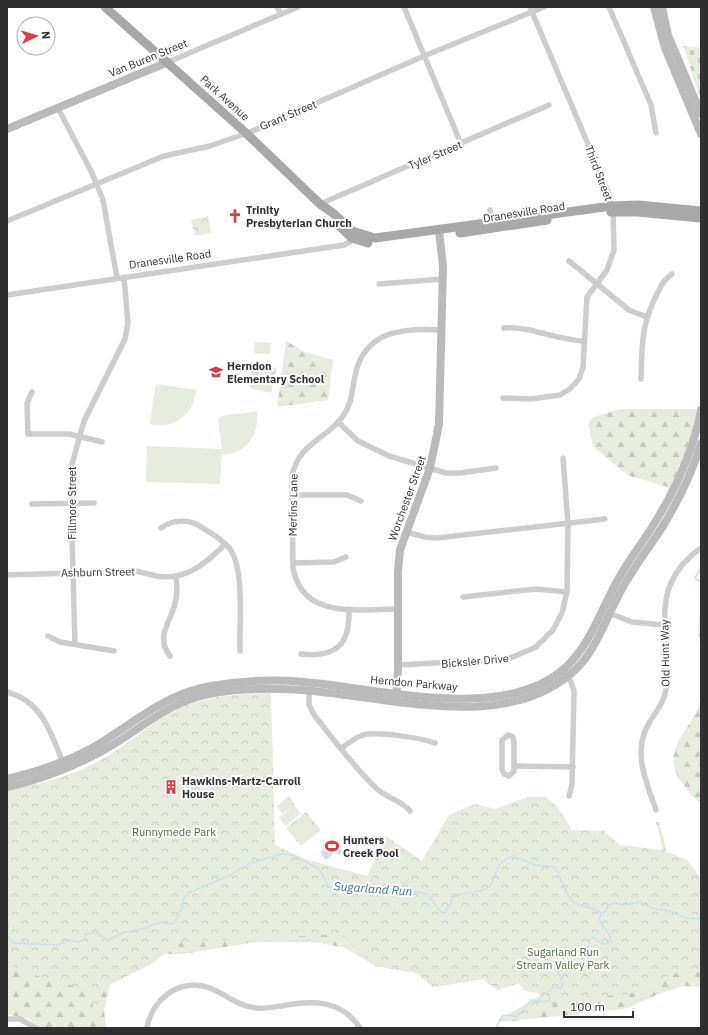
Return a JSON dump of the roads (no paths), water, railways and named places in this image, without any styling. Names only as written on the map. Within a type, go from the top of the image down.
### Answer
[{"type":"main road","points":[[654,7],[665,48],[701,134]]},
{"type":"main road","points":[[662,7],[668,34],[701,114]]},
{"type":"main road","name":"Park Avenue","points":[[109,9],[246,133],[320,204],[333,213],[350,235]]},
{"type":"main road","name":"Van Buren Street","points":[[7,130],[168,62]]},
{"type":"main road","name":"Dranesville Road","points":[[439,233],[493,222],[638,205],[701,211]]},
{"type":"main road","name":"Dranesville Road","points":[[350,235],[374,238],[439,233],[613,208],[637,212],[701,218]]},
{"type":"main road","name":"Worchester Street","points":[[396,697],[398,665],[398,561],[406,532],[430,468],[439,424],[443,279],[439,233]]},
{"type":"main road","name":"Herndon Parkway","points":[[565,674],[588,640],[613,587],[671,495],[691,449],[701,410]]},
{"type":"main road","name":"Herndon Parkway","points":[[7,787],[37,780],[64,765],[108,748],[158,714],[188,700],[203,695],[228,691],[310,687],[396,697],[442,706],[508,703],[539,694],[579,665],[592,649],[624,585],[674,507],[689,476],[701,443]]},
{"type":"main road","name":"Herndon Parkway","points":[[7,779],[64,765]]},
{"type":"street","points":[[277,7],[281,14]]},
{"type":"street","name":"Van Buren Street","points":[[168,62],[298,7]]},
{"type":"street","points":[[404,7],[461,144]]},
{"type":"street","name":"Grant Street","points":[[7,222],[164,156],[210,146],[246,133],[531,9],[544,7]]},
{"type":"street","points":[[609,7],[651,105],[656,133]]},
{"type":"street","name":"Third Street","points":[[503,398],[531,399],[553,396],[571,388],[582,373],[587,297],[607,270],[612,257],[613,208],[607,189],[531,9]]},
{"type":"street","name":"Tyler Street","points":[[320,204],[549,105]]},
{"type":"street","points":[[58,108],[97,184],[107,214],[117,278]]},
{"type":"street","points":[[490,210],[493,222]]},
{"type":"street","name":"Dranesville Road","points":[[7,295],[337,246],[350,242],[350,235]]},
{"type":"street","points":[[569,261],[629,310],[647,317]]},
{"type":"street","points":[[641,379],[643,335],[647,317],[662,283],[672,274]]},
{"type":"street","name":"Fillmore Street","points":[[75,644],[70,503],[72,464],[79,435],[88,412],[126,340],[128,323],[124,278]]},
{"type":"street","points":[[379,284],[443,279]]},
{"type":"street","points":[[504,328],[520,328],[563,340],[584,341]]},
{"type":"street","name":"Merlins Lane","points":[[398,609],[327,608],[309,598],[296,581],[293,563],[292,475],[300,455],[309,445],[338,422],[350,404],[356,370],[370,347],[384,336],[396,331],[412,329],[441,330]]},
{"type":"street","points":[[32,392],[27,403],[28,434],[79,435],[102,442]]},
{"type":"street","points":[[338,422],[358,441],[382,454],[430,468],[454,473],[496,468]]},
{"type":"street","name":"Bicksler Drive","points":[[398,665],[498,661],[518,656],[536,647],[553,630],[562,612],[567,592],[568,523],[563,458]]},
{"type":"street","points":[[292,495],[347,495],[361,501]]},
{"type":"street","points":[[32,504],[94,503]]},
{"type":"street","points":[[406,532],[436,538],[605,519]]},
{"type":"street","points":[[161,528],[172,522],[193,523],[225,544],[233,555],[238,568],[240,651]]},
{"type":"street","name":"Ashburn Street","points":[[7,574],[135,570],[155,576],[176,576],[200,567],[225,544]]},
{"type":"street","name":"Old Hunt Way","points":[[656,810],[643,773],[641,756],[645,731],[660,708],[666,694],[664,625],[666,600],[673,581],[684,564],[701,548]]},
{"type":"street","points":[[293,563],[334,562],[346,557]]},
{"type":"street","points":[[170,656],[164,648],[163,637],[166,623],[176,604],[176,576]]},
{"type":"street","points":[[463,598],[536,589],[567,592]]},
{"type":"street","points":[[301,654],[325,654],[341,644],[349,628],[349,609]]},
{"type":"street","points":[[609,613],[632,622],[664,625]]},
{"type":"street","points":[[48,636],[60,642],[114,651]]},
{"type":"street","points":[[565,674],[574,691],[573,767],[572,784],[569,796]]},
{"type":"street","points":[[310,687],[308,698],[312,710],[342,748],[376,788],[390,798],[404,804],[410,812]]},
{"type":"street","points":[[7,692],[28,701],[40,712],[64,765]]},
{"type":"street","points":[[342,748],[356,738],[368,734],[422,740],[435,744]]},
{"type":"street","points":[[506,736],[511,736],[514,740],[514,766],[514,771],[511,775],[506,775],[502,772],[502,740],[506,736]]},
{"type":"street","points":[[514,766],[573,767]]},
{"type":"street","points":[[147,1028],[154,1008],[164,996],[178,988],[191,985],[213,989],[251,1008],[266,1008],[306,1002],[323,1003],[346,1013],[360,1028]]},
{"type":"street","points":[[7,1019],[20,1019],[36,1028]]},
{"type":"water","name":"Hunters Creek Pool","points":[[333,841],[343,852],[339,855],[335,852],[326,860],[320,852]]},
{"type":"waterway","points":[[701,568],[695,578],[701,582]]},
{"type":"waterway","points":[[701,749],[699,766],[701,766]]},
{"type":"waterway","name":"Sugarland Run","points":[[7,936],[13,943],[57,945],[71,940],[78,942],[83,940],[86,934],[90,933],[96,933],[108,940],[125,932],[137,931],[160,922],[167,924],[174,923],[182,909],[183,900],[188,893],[231,875],[246,865],[280,854],[293,855],[319,869],[329,887],[368,887],[418,892],[428,895],[441,912],[445,913],[451,903],[452,898],[460,894],[482,891],[490,886],[501,864],[506,859],[513,856],[535,865],[555,867],[566,892],[572,901],[601,913],[605,912],[609,905],[615,903],[625,905],[640,902],[652,908],[669,911],[686,918],[701,919]]},
{"type":"waterway","points":[[496,1028],[502,1016],[508,1015],[517,1017],[531,1000],[544,1002],[550,1000],[549,991],[552,988],[561,988],[563,984],[557,969],[560,966],[591,966],[592,961],[586,956],[590,939],[593,937],[605,944],[610,941],[610,936],[599,920],[601,913]]},
{"type":"waterway","name":"Sugarland Run","points":[[7,922],[7,934]]},
{"type":"place","name":"Trinity Presbyterian Church","points":[[235,216]]},
{"type":"place","name":"Herndon Elementary School","points":[[216,372]]},
{"type":"place","name":"Hawkins-Martz-Carroll House","points":[[171,787]]},
{"type":"place","name":"Hunters Creek Pool","points":[[332,846]]},
{"type":"park label","name":"Runnymede Park","points":[[174,832]]},
{"type":"park label","name":"Sugarland Run Stream Valley Park","points":[[563,958]]}]
